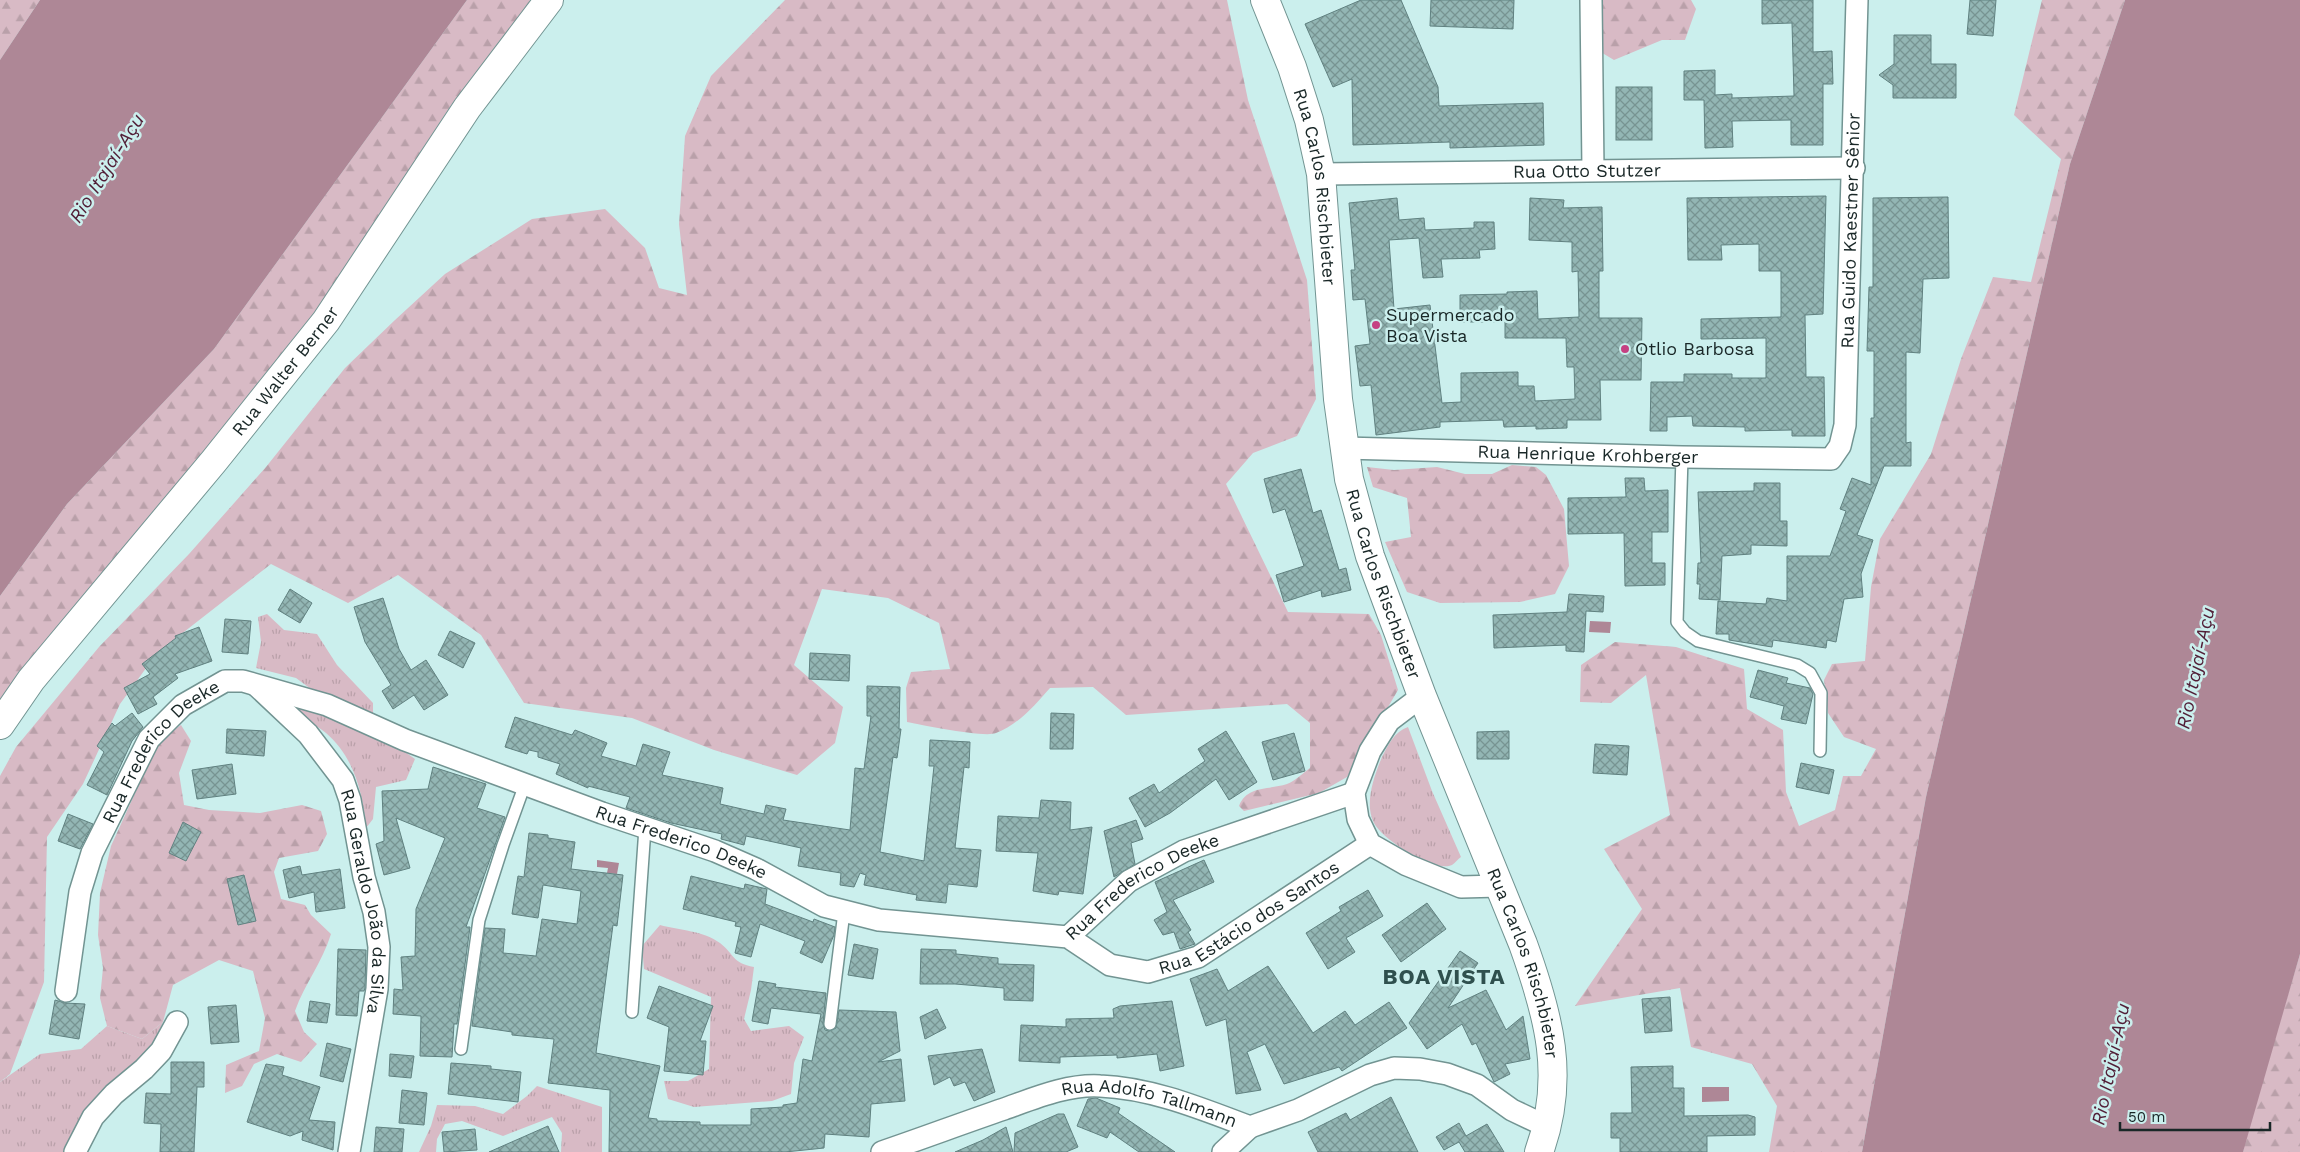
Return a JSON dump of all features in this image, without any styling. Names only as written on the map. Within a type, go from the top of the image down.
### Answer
[{"type":"street","name":"Rua Walter Berner","points":[[0,726],[31,680],[208,468],[326,321],[467,108],[549,0]]},
{"type":"street","name":"Rua Carlos Rischbieter","points":[[1265,0],[1303,102],[1321,174],[1338,398],[1344,448],[1349,479],[1370,556],[1422,696],[1538,985],[1550,1033],[1554,1089],[1548,1127],[1539,1152]]},
{"type":"street","points":[[1591,0],[1593,170]]},
{"type":"street","name":"Rua Guido Kaestner Sênior","points":[[1831,459],[1840,446],[1845,425],[1854,168],[1857,0]]},
{"type":"street","name":"Rua Otto Stutzer","points":[[1321,174],[1854,168]]},
{"type":"street","name":"Rua Henrique Krohberger","points":[[1344,448],[1831,459]]},
{"type":"street","name":"Rua Frederico Deeke","points":[[66,991],[80,892],[90,860],[148,739],[182,705],[225,681],[243,681],[326,705],[405,740],[645,828],[715,851],[756,869],[824,906],[879,920],[1068,937],[1129,881],[1168,858],[1276,818],[1354,793]]},
{"type":"street","name":"Rua Geraldo João da Silva","points":[[255,684],[308,734],[343,780],[350,800],[364,877],[374,912],[379,947],[377,989],[349,1152]]},
{"type":"street","points":[[1422,696],[1389,721],[1370,751],[1354,793],[1358,819],[1370,844],[1408,865],[1461,887],[1499,886]]},
{"type":"street","name":"Rua Estácio dos Santos","points":[[1068,937],[1110,964],[1148,972],[1179,964],[1198,957],[1227,940],[1370,844]]},
{"type":"street","points":[[76,1152],[93,1117],[114,1094],[144,1069],[161,1051],[178,1022]]},
{"type":"street","name":"Rua Adolfo Tallmann","points":[[882,1152],[1033,1099],[1077,1086],[1100,1086],[1137,1090],[1192,1105],[1250,1127],[1298,1110],[1370,1075],[1394,1068],[1420,1069],[1447,1074],[1476,1085],[1512,1110],[1548,1127]]},
{"type":"street","points":[[1223,1152],[1250,1127]]},
{"type":"lane","points":[[1682,457],[1677,622],[1685,632],[1698,641],[1797,665],[1810,673],[1820,693],[1820,751]]},
{"type":"lane","points":[[462,1049],[479,920],[525,784]]},
{"type":"lane","points":[[632,1012],[645,828]]},
{"type":"lane","points":[[830,1024],[844,912]]},
{"type":"green space","points":[[0,0],[40,0],[0,60]]},
{"type":"green space","points":[[467,0],[535,0],[452,104],[311,320],[0,700],[0,596],[67,504],[214,349]]},
{"type":"green space","points":[[785,0],[1227,0],[1248,100],[1307,280],[1316,399],[1297,436],[1253,453],[1226,484],[1288,612],[1369,614],[1381,635],[1398,690],[1347,777],[1319,793],[1244,811],[1239,806],[1243,799],[1253,791],[1287,784],[1310,768],[1310,723],[1287,704],[1126,715],[1093,687],[1050,688],[1019,720],[996,733],[967,733],[907,722],[906,688],[911,672],[950,669],[939,623],[888,598],[822,589],[794,665],[843,707],[835,743],[797,775],[714,750],[632,718],[524,703],[481,635],[398,575],[348,603],[271,564],[157,653],[120,704],[83,784],[47,837],[44,982],[10,1074],[0,1082],[0,776],[16,747],[99,647],[189,554],[266,467],[345,368],[445,274],[532,219],[605,209],[645,248],[659,288],[687,295],[679,224],[685,136],[711,76]]},
{"type":"green space","points":[[1602,0],[1691,0],[1696,9],[1685,40],[1662,40],[1614,60],[1599,51]]},
{"type":"green space","points":[[2042,0],[2125,0],[2070,164],[1926,797],[1862,1152],[1769,1152],[1777,1106],[1752,1064],[1691,1047],[1680,988],[1575,1006],[1642,909],[1604,849],[1670,815],[1646,675],[1611,703],[1580,702],[1581,665],[1615,642],[1676,647],[1744,669],[1747,709],[1783,730],[1786,792],[1799,826],[1835,810],[1843,776],[1861,776],[1876,749],[1844,737],[1828,713],[1824,680],[1832,664],[1865,661],[1871,587],[1880,539],[1931,454],[1961,359],[1993,277],[2031,282],[2061,159],[2014,115]]},
{"type":"green space","points":[[1512,465],[1536,467],[1546,475],[1564,509],[1569,566],[1555,594],[1520,602],[1440,603],[1407,592],[1385,542],[1411,537],[1407,498],[1373,487],[1367,467],[1394,470],[1437,467],[1465,474],[1492,474]]},
{"type":"green space","points":[[267,614],[284,630],[317,634],[337,665],[373,703],[373,715],[323,698],[296,678],[256,668],[261,642],[258,617]]},
{"type":"green space","points":[[302,707],[330,715],[361,728],[415,759],[406,780],[376,787],[373,819],[366,828],[359,789],[350,764],[344,753],[326,733],[296,715],[295,709]]},
{"type":"green space","points":[[181,725],[191,741],[179,773],[184,805],[209,810],[260,813],[302,805],[321,811],[327,834],[318,851],[279,858],[274,872],[281,899],[305,905],[311,915],[331,934],[295,1011],[304,1032],[317,1044],[301,1062],[277,1054],[254,1064],[242,1086],[225,1093],[226,1065],[259,1051],[265,1018],[253,971],[219,960],[173,985],[163,1022],[142,1039],[107,1026],[100,998],[103,968],[98,935],[100,893],[111,846],[162,738]]},
{"type":"green space","points":[[1408,727],[1432,791],[1461,857],[1452,865],[1433,864],[1398,846],[1379,830],[1371,815],[1371,790],[1382,757],[1389,743],[1399,732]]},
{"type":"green space","points":[[660,925],[691,931],[714,939],[725,947],[738,961],[754,967],[744,1019],[751,1031],[789,1026],[804,1037],[794,1063],[791,1094],[772,1101],[694,1107],[668,1099],[664,1081],[688,1081],[709,1069],[711,997],[644,969],[642,946]]},
{"type":"green space","points":[[2300,954],[2300,1152],[2243,1152],[2245,1138]]},
{"type":"green space","points":[[163,1022],[149,1055],[65,1152],[0,1152],[0,1082],[40,1054],[81,1049],[107,1026],[142,1039]]},
{"type":"green space","points":[[537,1086],[602,1107],[602,1152],[561,1152],[562,1133],[552,1117],[503,1136],[462,1121],[445,1124],[437,1139],[436,1152],[419,1152],[431,1126],[437,1105],[475,1106],[503,1114]]},
{"type":"water","name":"Rio Itajaí-Açu","points":[[40,0],[467,0],[214,349],[67,504],[0,596],[0,60]]},
{"type":"water","name":"Rio Itajaí-Açu","points":[[2125,0],[2300,0],[2300,954],[2243,1152],[1862,1152],[1926,797],[2070,164]]},
{"type":"water","points":[[1590,621],[1611,622],[1610,633],[1589,632]]},
{"type":"water","points":[[597,860],[619,863],[617,874],[607,873],[608,868],[597,867]]},
{"type":"water","points":[[1702,1087],[1729,1087],[1729,1101],[1702,1102]]},
{"type":"building","points":[[1361,0],[1401,0],[1438,87],[1439,106],[1543,103],[1544,145],[1450,148],[1450,142],[1353,145],[1352,79],[1333,87],[1305,24]]},
{"type":"building","points":[[1431,0],[1514,0],[1513,29],[1430,26]]},
{"type":"building","points":[[1762,0],[1813,0],[1813,52],[1832,51],[1833,84],[1823,84],[1823,145],[1791,145],[1791,120],[1732,121],[1733,147],[1705,148],[1704,100],[1684,100],[1684,71],[1715,70],[1715,95],[1732,94],[1732,98],[1794,96],[1792,23],[1762,24]]},
{"type":"building","points":[[1970,0],[1996,0],[1993,36],[1967,34]]},
{"type":"building","points":[[1894,35],[1931,35],[1931,64],[1956,64],[1956,98],[1893,98],[1893,85],[1879,75],[1894,64]]},
{"type":"building","points":[[1616,87],[1652,87],[1652,140],[1616,140]]},
{"type":"building","points":[[1826,196],[1823,314],[1805,315],[1806,377],[1824,377],[1825,436],[1792,436],[1792,430],[1745,431],[1745,427],[1693,426],[1692,416],[1667,417],[1667,431],[1650,431],[1651,382],[1684,382],[1684,374],[1732,374],[1732,378],[1766,378],[1766,338],[1701,339],[1701,319],[1781,317],[1781,271],[1759,271],[1759,244],[1721,245],[1722,260],[1688,260],[1687,198]]},
{"type":"building","points":[[1948,197],[1949,278],[1923,279],[1920,353],[1906,352],[1906,443],[1911,442],[1911,466],[1884,466],[1857,535],[1873,540],[1861,574],[1863,597],[1844,599],[1836,642],[1827,640],[1826,648],[1773,640],[1772,647],[1729,640],[1729,634],[1716,634],[1718,601],[1766,604],[1767,598],[1787,601],[1787,556],[1830,556],[1846,511],[1840,509],[1852,478],[1871,485],[1874,351],[1867,351],[1869,287],[1873,287],[1873,198]]},
{"type":"building","points":[[1397,198],[1399,220],[1424,218],[1425,230],[1474,228],[1474,222],[1494,222],[1495,249],[1479,250],[1480,258],[1441,259],[1443,277],[1423,278],[1419,238],[1389,240],[1394,309],[1430,305],[1442,403],[1461,402],[1461,373],[1518,372],[1518,386],[1534,386],[1535,401],[1575,399],[1574,367],[1567,367],[1566,338],[1505,338],[1505,322],[1460,322],[1460,295],[1507,294],[1507,292],[1537,291],[1538,319],[1579,317],[1578,271],[1572,272],[1572,242],[1529,240],[1530,198],[1564,200],[1563,208],[1602,207],[1603,271],[1599,271],[1599,318],[1642,318],[1641,380],[1600,380],[1601,420],[1567,420],[1567,428],[1536,429],[1536,426],[1504,427],[1503,420],[1440,422],[1440,427],[1376,435],[1371,385],[1360,386],[1355,346],[1370,344],[1365,299],[1353,300],[1351,270],[1355,270],[1349,203]]},
{"type":"building","points":[[1301,469],[1313,513],[1321,510],[1339,570],[1346,568],[1351,590],[1322,597],[1321,590],[1284,602],[1276,575],[1304,566],[1285,509],[1273,513],[1264,479]]},
{"type":"building","points":[[1625,478],[1644,478],[1645,491],[1668,490],[1668,532],[1652,532],[1652,563],[1665,563],[1665,585],[1625,586],[1624,533],[1568,534],[1568,498],[1626,497]]},
{"type":"building","points":[[1754,483],[1780,483],[1780,521],[1787,521],[1787,546],[1751,545],[1751,554],[1722,556],[1720,600],[1699,599],[1700,584],[1697,584],[1698,563],[1701,563],[1698,492],[1754,491]]},
{"type":"building","points":[[290,589],[312,603],[300,623],[278,610]]},
{"type":"building","points":[[1569,594],[1604,596],[1603,612],[1586,611],[1584,652],[1566,651],[1566,645],[1494,648],[1493,615],[1567,612]]},
{"type":"building","points":[[383,598],[399,649],[411,670],[426,660],[448,695],[424,710],[414,695],[393,709],[382,691],[391,685],[365,642],[354,607]]},
{"type":"building","points":[[225,619],[251,621],[248,654],[222,652]]},
{"type":"building","points":[[199,627],[212,661],[175,674],[178,678],[153,697],[157,704],[138,714],[124,688],[150,674],[142,664],[176,638],[175,636]]},
{"type":"building","points":[[450,631],[475,643],[463,668],[438,655]]},
{"type":"building","points":[[810,653],[850,655],[849,681],[809,679]]},
{"type":"building","points":[[1758,670],[1788,678],[1786,683],[1810,688],[1813,694],[1806,724],[1781,719],[1784,706],[1750,697]]},
{"type":"building","points":[[867,686],[900,687],[899,729],[901,729],[897,758],[893,757],[880,852],[924,861],[934,766],[929,766],[930,740],[970,742],[969,768],[964,767],[955,848],[981,850],[977,887],[948,884],[946,903],[916,900],[917,895],[864,885],[866,875],[860,873],[854,887],[840,885],[841,873],[798,866],[801,848],[746,836],[744,845],[721,839],[722,834],[671,823],[626,808],[630,797],[588,786],[588,788],[556,774],[560,764],[538,757],[538,752],[529,750],[527,754],[505,747],[515,717],[572,735],[575,730],[607,743],[601,756],[636,766],[643,744],[670,752],[662,775],[723,788],[720,804],[764,814],[766,805],[786,809],[783,820],[850,830],[855,768],[864,769],[871,716],[867,716]]},
{"type":"building","points":[[132,713],[143,727],[132,741],[107,795],[87,785],[104,752],[97,746],[112,723],[115,726]]},
{"type":"building","points":[[1051,713],[1074,714],[1073,749],[1050,749]]},
{"type":"building","points":[[227,729],[266,731],[264,756],[226,753]]},
{"type":"building","points":[[1226,731],[1257,782],[1229,800],[1216,779],[1170,813],[1145,827],[1129,798],[1154,784],[1159,793],[1205,761],[1198,749]]},
{"type":"building","points":[[1509,731],[1509,759],[1477,759],[1477,732]]},
{"type":"building","points":[[1294,733],[1305,771],[1273,780],[1262,742]]},
{"type":"building","points":[[1595,744],[1629,746],[1627,775],[1593,773]]},
{"type":"building","points":[[1801,763],[1834,770],[1829,794],[1796,787]]},
{"type":"building","points":[[232,764],[236,794],[197,799],[192,770]]},
{"type":"building","points":[[433,767],[486,784],[477,808],[505,817],[466,927],[470,927],[457,1024],[454,1024],[452,1057],[420,1056],[421,1016],[393,1014],[394,989],[403,990],[401,957],[415,956],[416,909],[445,838],[396,818],[410,868],[384,875],[376,844],[384,841],[382,791],[428,789]]},
{"type":"building","points":[[1041,800],[1071,802],[1070,830],[1092,827],[1083,894],[1059,891],[1058,895],[1033,891],[1038,853],[996,851],[998,816],[1039,818]]},
{"type":"building","points":[[68,814],[93,824],[80,849],[58,841]]},
{"type":"building","points":[[1136,820],[1143,839],[1131,843],[1135,864],[1114,877],[1104,831]]},
{"type":"building","points":[[183,822],[201,832],[186,861],[169,853]]},
{"type":"building","points":[[529,833],[548,835],[548,838],[575,842],[571,869],[623,875],[617,926],[613,925],[596,1053],[660,1066],[648,1118],[657,1119],[657,1121],[700,1122],[700,1125],[751,1125],[751,1109],[783,1107],[783,1105],[797,1103],[803,1059],[812,1061],[821,1014],[771,1008],[768,1024],[752,1021],[759,981],[776,984],[775,987],[826,993],[823,1024],[825,1030],[829,1031],[836,1028],[839,1010],[896,1012],[900,1051],[878,1062],[901,1059],[905,1101],[871,1104],[869,1137],[825,1134],[824,1148],[785,1152],[609,1152],[610,1090],[548,1083],[554,1039],[512,1035],[512,1032],[472,1026],[485,928],[505,929],[503,953],[536,956],[542,919],[577,924],[581,891],[543,885],[538,918],[512,914],[518,876],[524,877]]},
{"type":"building","points":[[1204,860],[1214,882],[1173,900],[1191,930],[1188,932],[1195,944],[1180,949],[1174,932],[1163,935],[1154,920],[1167,912],[1155,882]]},
{"type":"building","points":[[300,866],[302,875],[340,869],[345,908],[316,912],[314,892],[289,898],[283,870]]},
{"type":"building","points":[[244,875],[256,921],[238,925],[227,879]]},
{"type":"building","points":[[691,876],[744,889],[745,884],[767,889],[765,904],[813,922],[814,919],[835,927],[834,935],[822,963],[800,953],[805,941],[760,924],[751,957],[735,953],[741,927],[735,926],[736,922],[683,909]]},
{"type":"building","points":[[1368,890],[1383,916],[1346,938],[1355,952],[1328,969],[1306,933],[1341,911],[1339,907]]},
{"type":"building","points":[[1427,903],[1446,929],[1401,962],[1382,935]]},
{"type":"building","points":[[854,944],[878,949],[873,979],[848,975]]},
{"type":"building","points":[[338,949],[366,950],[365,988],[364,991],[359,991],[357,1016],[336,1015]]},
{"type":"building","points":[[921,949],[956,950],[956,954],[998,958],[998,964],[1034,965],[1033,1001],[1004,1000],[1004,988],[955,984],[920,984]]},
{"type":"building","points":[[1460,951],[1478,963],[1448,1008],[1486,990],[1506,1030],[1523,1016],[1530,1059],[1505,1064],[1510,1074],[1494,1082],[1476,1043],[1472,1045],[1462,1024],[1427,1049],[1409,1023]]},
{"type":"building","points":[[1268,966],[1313,1033],[1345,1011],[1355,1025],[1389,1002],[1407,1028],[1342,1071],[1339,1067],[1284,1084],[1265,1044],[1247,1052],[1261,1090],[1236,1094],[1226,1019],[1206,1026],[1190,979],[1217,969],[1228,991]]},
{"type":"building","points":[[659,986],[713,1006],[700,1041],[706,1041],[703,1075],[664,1071],[669,1027],[647,1018]]},
{"type":"building","points":[[1670,997],[1672,1031],[1645,1033],[1642,999]]},
{"type":"building","points":[[55,1000],[65,1003],[85,1004],[79,1039],[49,1034]]},
{"type":"building","points":[[310,1001],[330,1004],[327,1023],[307,1021]]},
{"type":"building","points":[[1172,1001],[1184,1066],[1160,1071],[1157,1054],[1117,1058],[1117,1055],[1060,1057],[1060,1063],[1019,1061],[1021,1025],[1066,1027],[1066,1019],[1114,1018],[1113,1009],[1120,1006]]},
{"type":"building","points":[[236,1005],[239,1042],[211,1044],[208,1007]]},
{"type":"building","points":[[937,1009],[946,1028],[925,1039],[920,1017]]},
{"type":"building","points":[[327,1043],[351,1049],[343,1082],[320,1076]]},
{"type":"building","points":[[982,1049],[995,1092],[974,1101],[965,1082],[954,1086],[950,1077],[934,1085],[928,1056]]},
{"type":"building","points":[[390,1054],[414,1056],[411,1078],[389,1076]]},
{"type":"building","points":[[171,1062],[204,1062],[204,1087],[197,1087],[194,1152],[160,1152],[161,1124],[144,1123],[146,1093],[171,1094]]},
{"type":"building","points":[[451,1063],[491,1066],[491,1069],[521,1072],[518,1102],[448,1094]]},
{"type":"building","points":[[266,1064],[284,1067],[282,1075],[320,1087],[309,1120],[335,1122],[333,1150],[302,1140],[303,1131],[290,1136],[247,1122]]},
{"type":"building","points":[[1673,1066],[1673,1088],[1684,1088],[1684,1116],[1748,1115],[1755,1117],[1755,1135],[1707,1136],[1707,1152],[1620,1152],[1620,1138],[1611,1138],[1611,1113],[1632,1113],[1631,1067]]},
{"type":"building","points":[[402,1090],[427,1093],[424,1125],[399,1123]]},
{"type":"building","points":[[1391,1097],[1418,1152],[1318,1152],[1308,1132],[1346,1113],[1350,1120]]},
{"type":"building","points":[[1096,1098],[1120,1108],[1118,1113],[1175,1152],[1139,1152],[1110,1132],[1107,1138],[1077,1126],[1088,1099]]},
{"type":"building","points":[[1058,1114],[1064,1114],[1078,1147],[1066,1152],[1014,1152],[1015,1133]]},
{"type":"building","points":[[1459,1123],[1466,1136],[1487,1124],[1504,1152],[1465,1152],[1459,1142],[1444,1150],[1436,1137]]},
{"type":"building","points":[[548,1126],[559,1152],[489,1152]]},
{"type":"building","points":[[376,1127],[404,1129],[402,1152],[374,1152]]},
{"type":"building","points":[[1006,1127],[1013,1152],[955,1152],[983,1140]]},
{"type":"building","points":[[475,1129],[477,1150],[444,1152],[442,1132]]},
{"type":"place","name":"Supermercado Boa Vista","points":[[1376,325]]},
{"type":"place","name":"Otlio Barbosa","points":[[1625,349]]},
{"type":"district","name":"BOA VISTA","points":[[1444,976]]}]
